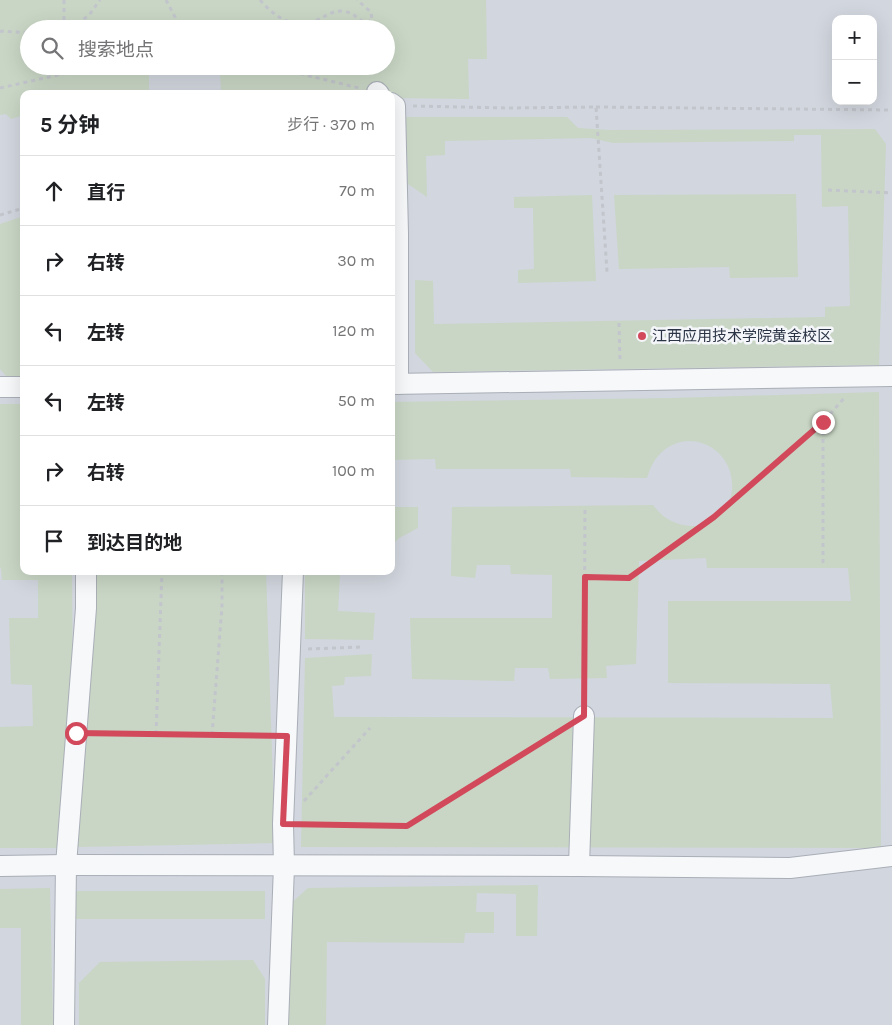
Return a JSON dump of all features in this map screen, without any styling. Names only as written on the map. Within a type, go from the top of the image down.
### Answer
[{"type":"street","points":[[395,210],[398,243],[395,384],[892,376]]},
{"type":"street","points":[[0,387],[20,387]]},
{"type":"street","points":[[64,1025],[66,865],[86,608],[86,575]]},
{"type":"street","points":[[278,1025],[284,866],[283,824],[293,575]]},
{"type":"street","points":[[579,866],[584,716]]},
{"type":"street","points":[[0,866],[790,868],[892,856]]},
{"type":"path","points":[[64,0],[64,20]]},
{"type":"path","points":[[83,20],[89,15],[100,0]]},
{"type":"path","points":[[166,0],[176,20]]},
{"type":"path","points":[[260,0],[270,12],[286,20]]},
{"type":"path","points":[[357,0],[371,12],[372,20]]},
{"type":"path","points":[[314,20],[333,11],[343,11],[360,20]]},
{"type":"path","points":[[0,32],[20,32]]},
{"type":"path","points":[[0,88],[58,75]]},
{"type":"path","points":[[300,75],[353,90]]},
{"type":"path","points":[[395,100],[509,108],[892,110]]},
{"type":"path","points":[[596,107],[606,272]]},
{"type":"path","points":[[828,190],[892,193]]},
{"type":"path","points":[[0,215],[20,209]]},
{"type":"path","points":[[619,324],[621,380]]},
{"type":"path","points":[[585,577],[629,578],[714,517],[823,422],[863,377]]},
{"type":"path","points":[[823,422],[823,565]]},
{"type":"path","points":[[283,824],[407,826],[584,716],[585,506]]},
{"type":"path","points":[[156,734],[162,575]]},
{"type":"path","points":[[212,735],[222,606],[222,575]]},
{"type":"path","points":[[290,650],[362,647]]},
{"type":"path","points":[[283,824],[370,728]]},
{"type":"path","points":[[76,733],[287,736]]},
{"type":"shaded area","name":"江西应用技术学院黄金校区","points":[[0,0],[892,0],[892,1025],[0,1025]]},
{"type":"green space","points":[[0,0],[486,0],[487,59],[468,59],[469,99],[395,98],[395,90],[221,90],[220,75],[395,75],[395,20],[20,20],[20,75],[149,75],[149,90],[20,90],[20,116],[11,119],[6,114],[0,115]]},
{"type":"green space","points":[[406,117],[567,117],[578,128],[609,130],[875,129],[886,144],[879,365],[433,372],[415,353],[415,280],[433,281],[434,324],[825,317],[825,307],[850,306],[848,206],[822,207],[821,135],[794,135],[794,141],[613,143],[591,138],[445,141],[445,155],[426,156],[427,197],[408,184]]},
{"type":"green space","points":[[796,194],[798,277],[730,278],[729,267],[619,269],[614,195]]},
{"type":"green space","points":[[592,195],[596,281],[518,283],[518,270],[534,269],[533,208],[514,208],[514,197]]},
{"type":"green space","points":[[20,217],[20,376],[6,376],[0,369],[0,224]]},
{"type":"green space","points":[[879,392],[881,848],[301,847],[305,658],[372,654],[371,676],[345,677],[344,685],[332,686],[334,717],[833,718],[830,684],[668,683],[668,601],[851,601],[848,568],[707,568],[706,558],[639,561],[636,664],[606,666],[607,678],[550,679],[548,668],[515,668],[514,681],[412,679],[410,618],[552,618],[552,575],[511,574],[510,565],[477,565],[475,578],[451,576],[452,507],[653,505],[671,521],[683,525],[696,526],[712,520],[725,509],[731,497],[732,483],[730,471],[717,451],[707,445],[684,441],[662,452],[653,464],[647,478],[571,477],[570,469],[436,469],[435,459],[395,460],[395,402],[673,398]]},
{"type":"green space","points":[[0,404],[20,404],[20,575],[72,575],[73,710],[66,726],[60,848],[0,848],[0,727],[33,726],[32,685],[11,684],[9,618],[38,618],[38,580],[2,580],[0,567]]},
{"type":"green space","points":[[395,507],[418,507],[418,528],[395,542]]},
{"type":"green space","points":[[95,575],[266,575],[275,843],[78,847],[95,607]]},
{"type":"green space","points":[[305,575],[340,575],[338,611],[375,613],[373,640],[305,639]]},
{"type":"green space","points":[[538,885],[537,936],[516,936],[516,894],[477,893],[476,912],[494,912],[494,933],[465,933],[464,943],[327,942],[326,1025],[286,1025],[289,905],[308,888]]},
{"type":"green space","points":[[50,888],[53,1025],[21,1025],[21,928],[0,928],[0,889]]},
{"type":"green space","points":[[76,891],[265,891],[265,919],[76,919]]},
{"type":"green space","points":[[253,960],[265,979],[265,1025],[79,1025],[79,983],[100,962]]},
{"type":"place","name":"江西应用技术学院黄金校区","points":[[642,336]]},
{"type":"route","points":[[76,733],[287,736],[283,824],[407,826],[584,716],[585,577],[629,578],[714,517],[823,422]]}]
